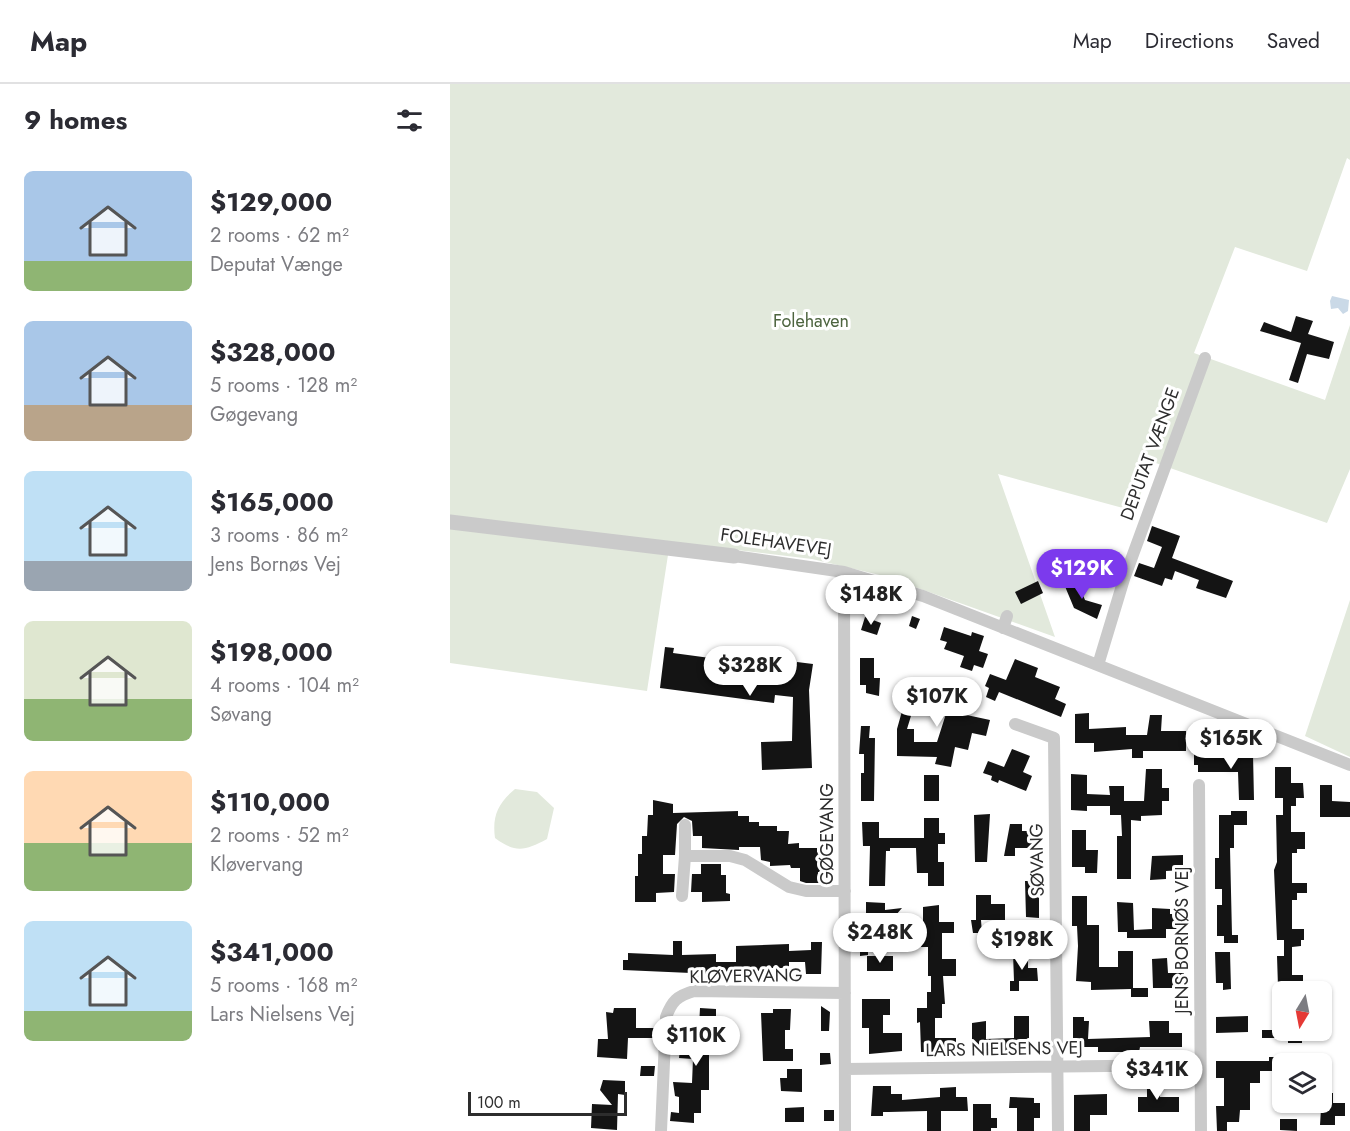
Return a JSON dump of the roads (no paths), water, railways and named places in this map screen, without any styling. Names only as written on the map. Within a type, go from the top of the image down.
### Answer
[{"type":"street","name":"DEPUTAT VÆNGE","points":[[1098,665],[1124,579],[1205,358]]},
{"type":"street","name":"FOLEHAVEVEJ","points":[[450,522],[734,555],[844,572],[1005,622],[1098,665],[1350,765]]},
{"type":"street","name":"GØGEVANG","points":[[844,572],[845,1131]]},
{"type":"street","name":"SØVANG","points":[[1015,724],[1053,738],[1058,1131]]},
{"type":"street","name":"JENS BORNØS VEJ","points":[[1199,785],[1201,1131]]},
{"type":"street","points":[[682,896],[685,825]]},
{"type":"street","points":[[685,856],[730,856],[745,860],[789,886],[806,891],[845,891]]},
{"type":"street","name":"KLØVERVANG","points":[[661,1131],[666,1017],[671,1004],[679,995],[694,991],[845,993]]},
{"type":"street","name":"LARS NIELSENS VEJ","points":[[845,1069],[1200,1065]]},
{"type":"water","points":[[1332,296],[1349,300],[1348,311],[1343,314],[1338,308],[1331,309]]},
{"type":"park label","name":"Folehaven","points":[[811,321]]}]
